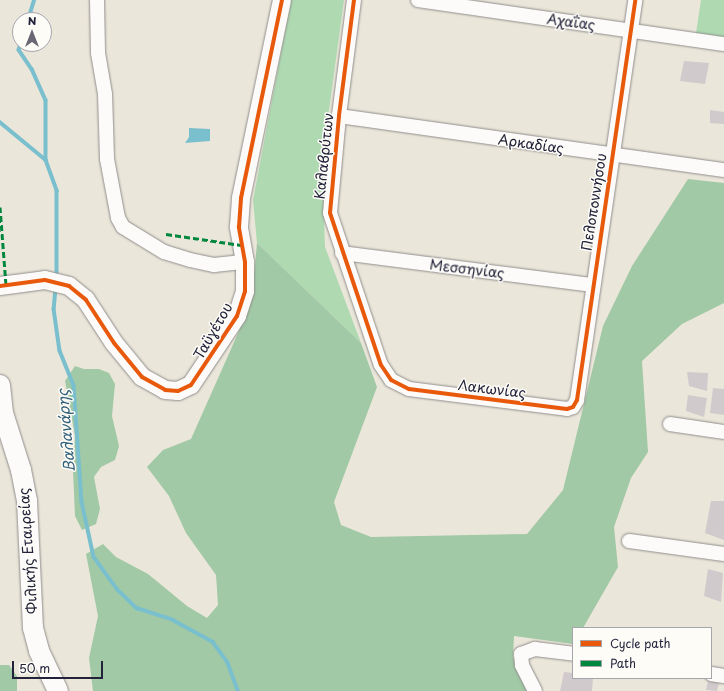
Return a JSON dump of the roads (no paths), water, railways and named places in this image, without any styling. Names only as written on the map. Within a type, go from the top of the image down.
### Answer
[{"type":"main road","name":"Φιλικής Εταιρείας","points":[[0,385],[3,413],[21,470],[27,501],[33,628],[39,651],[58,691]]},
{"type":"street","points":[[97,0],[98,53],[105,94],[107,159],[118,218],[123,227],[164,252],[190,260],[214,264],[245,262]]},
{"type":"street","name":"Ταϋγέτου","points":[[0,286],[45,280],[62,283],[75,290],[86,300],[114,343],[142,377],[165,390],[178,391],[191,385],[202,372],[237,316],[245,291],[245,262],[239,227],[241,198],[282,0]]},
{"type":"street","name":"Καλαβρύτων","points":[[354,0],[339,116],[330,213],[342,253],[381,365],[391,380],[409,389]]},
{"type":"street","name":"Αχαΐας","points":[[418,0],[724,44]]},
{"type":"street","name":"Πελοποννήσου","points":[[573,407],[577,400],[592,285],[613,156],[634,0]]},
{"type":"street","name":"Αρκαδίας","points":[[339,116],[613,156],[724,170]]},
{"type":"street","name":"Μεσσηνίας","points":[[342,253],[592,285]]},
{"type":"street","name":"Λακωνίας","points":[[409,389],[561,408],[573,407]]},
{"type":"street","points":[[670,424],[724,432]]},
{"type":"street","points":[[629,541],[724,554]]},
{"type":"street","points":[[535,691],[522,665],[521,654],[534,649],[572,654]]},
{"type":"street","points":[[712,674],[724,676]]},
{"type":"water","points":[[189,128],[210,129],[210,141],[185,143],[189,137]]},
{"type":"waterway","points":[[30,12],[34,0]]},
{"type":"waterway","points":[[20,52],[32,69],[46,100],[46,160]]},
{"type":"waterway","name":"Βαλανάρης","points":[[0,122],[46,160],[57,191],[57,277]]},
{"type":"waterway","name":"Βαλανάρης","points":[[56,288],[54,309],[60,351],[74,385],[82,502],[94,557],[117,589],[137,608],[173,620],[213,642],[228,663],[238,691]]}]
